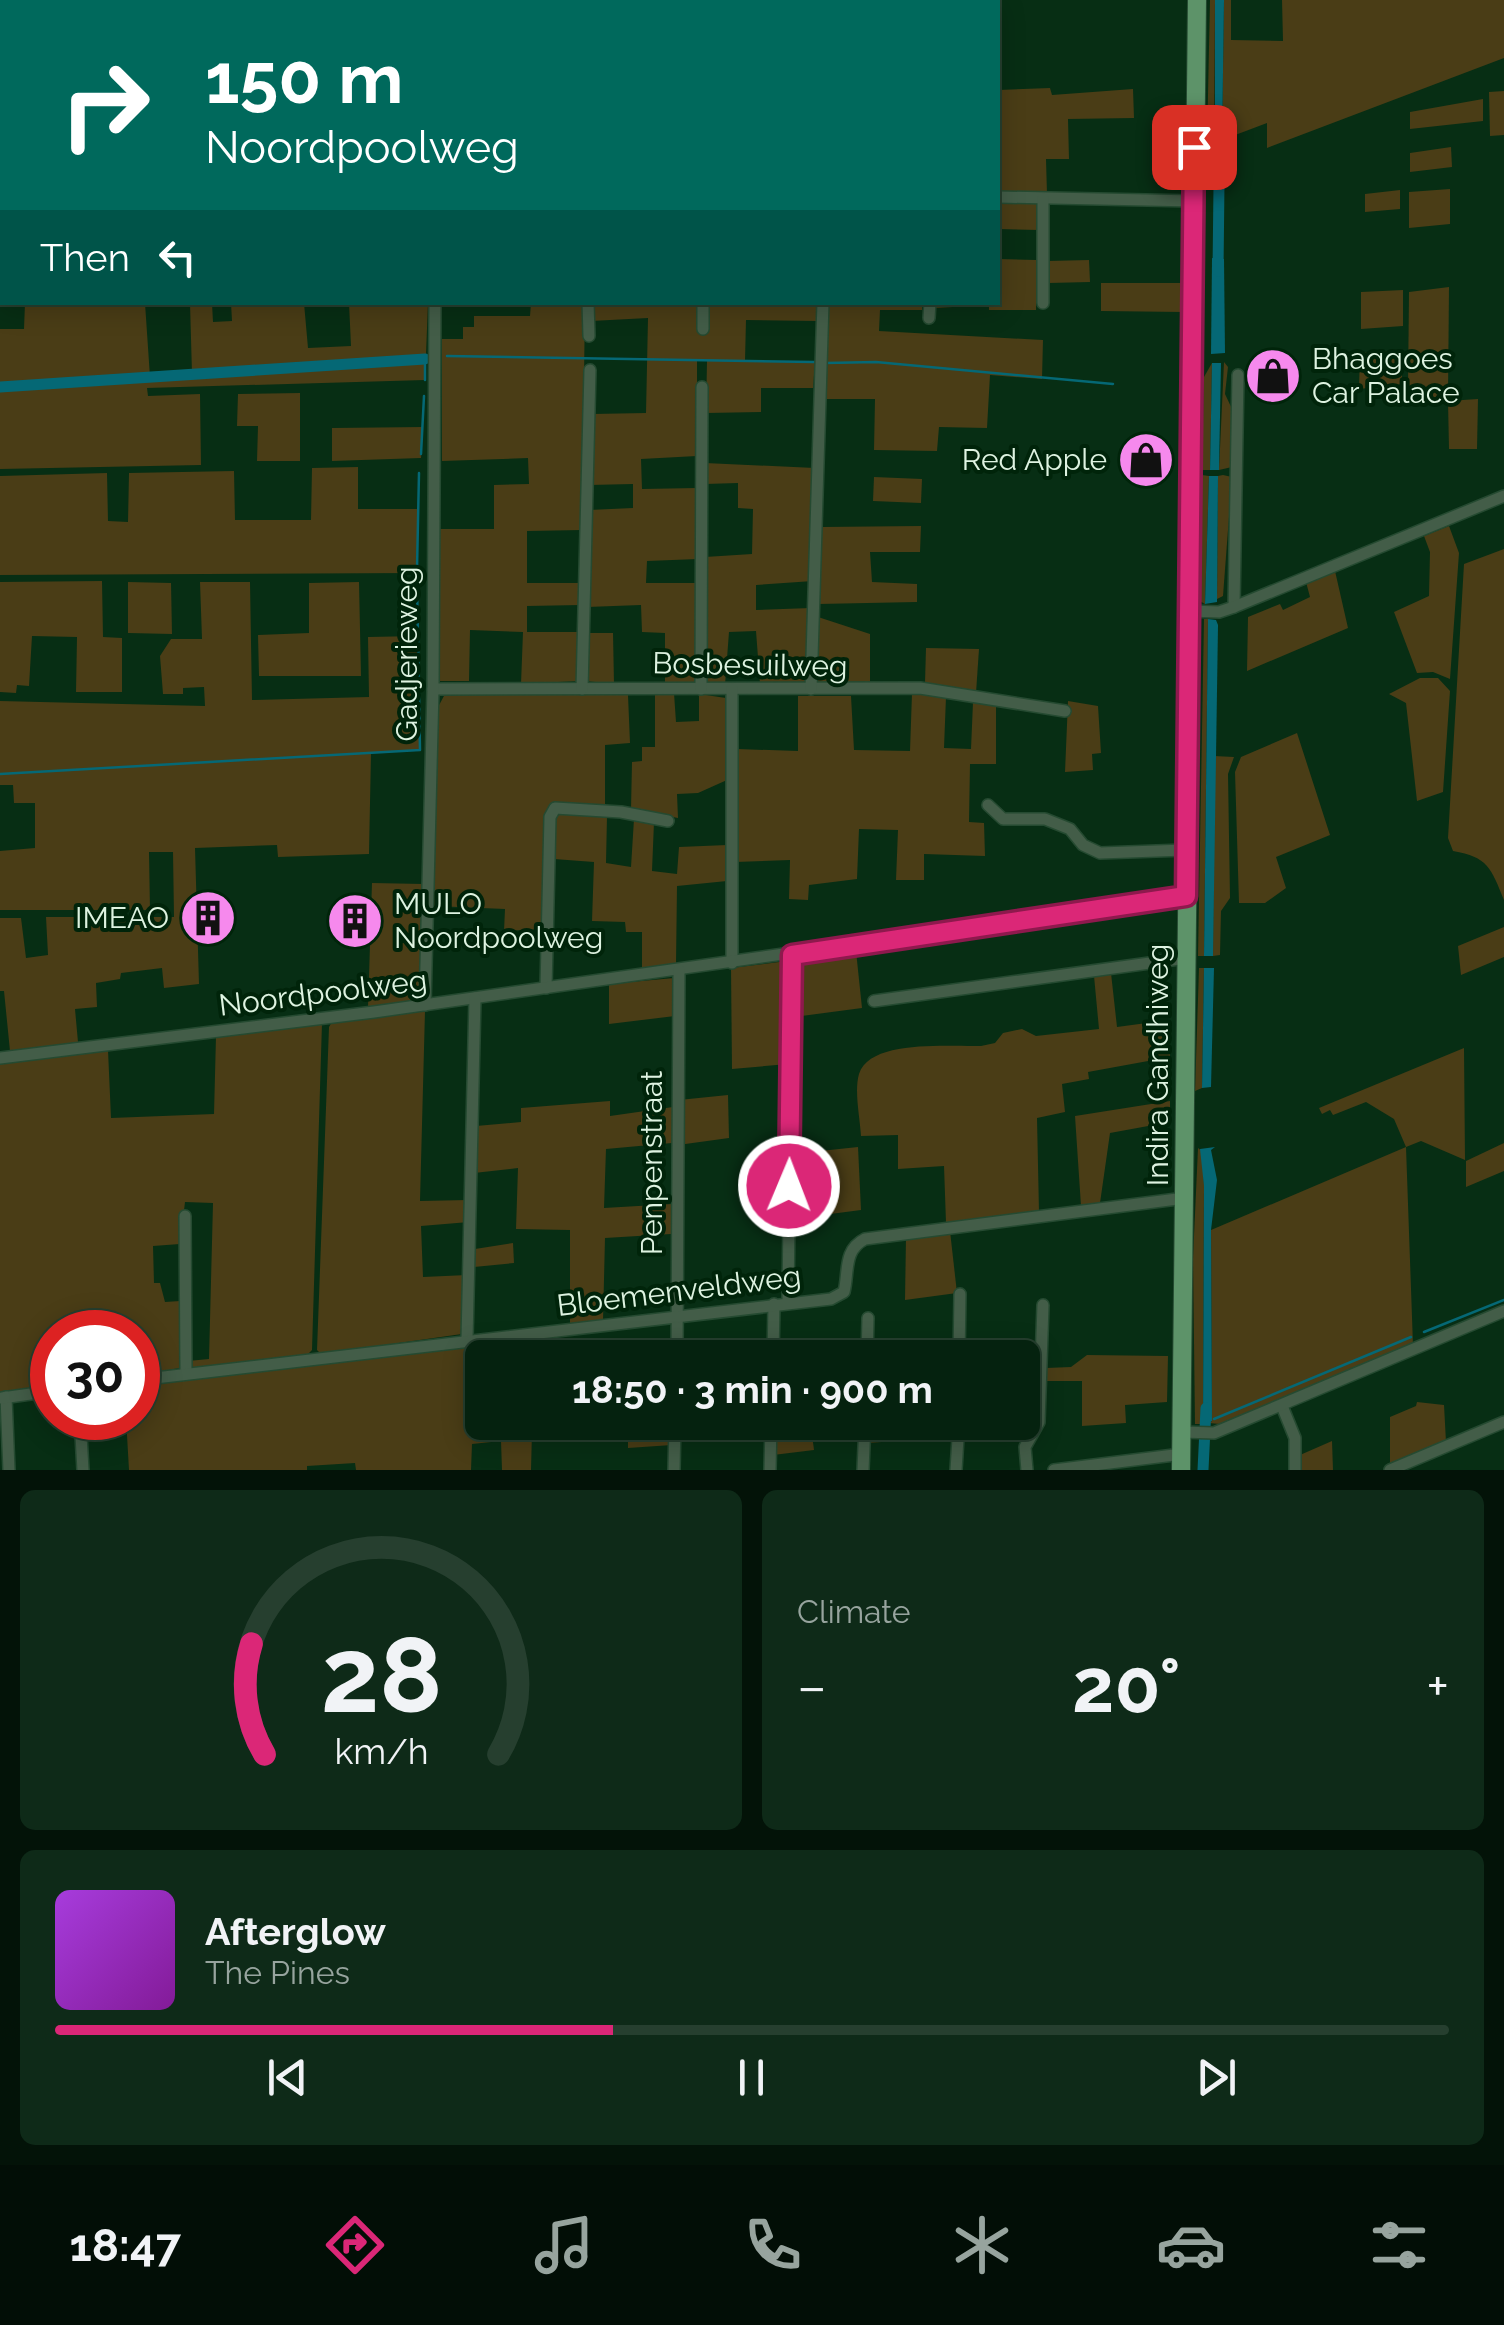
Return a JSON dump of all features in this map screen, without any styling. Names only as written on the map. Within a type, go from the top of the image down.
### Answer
[{"type":"main road","name":"Indira Gandhiweg","points":[[1181,1462],[1188,1432],[1185,850],[1194,611],[1197,0]]},
{"type":"street","points":[[1000,197],[1194,200]]},
{"type":"street","points":[[1043,199],[1043,303]]},
{"type":"street","name":"Gadjerieweg","points":[[425,1005],[434,689],[434,305]]},
{"type":"street","points":[[588,305],[589,336]]},
{"type":"street","points":[[703,305],[704,329]]},
{"type":"street","points":[[811,689],[823,305]]},
{"type":"street","points":[[929,318],[930,305]]},
{"type":"street","points":[[582,689],[590,370]]},
{"type":"street","points":[[1234,606],[1238,375]]},
{"type":"street","points":[[701,689],[702,387]]},
{"type":"street","points":[[1194,611],[1219,612],[1504,496]]},
{"type":"street","name":"Bosbesuilweg","points":[[434,689],[920,688],[1065,711]]},
{"type":"street","points":[[732,689],[732,963]]},
{"type":"street","points":[[988,806],[1003,819],[1040,818],[1070,830],[1083,845],[1100,853],[1185,850]]},
{"type":"street","points":[[546,988],[550,816],[555,808],[621,812],[668,821]]},
{"type":"street","name":"Noordpoolweg","points":[[0,1058],[792,955],[1186,896]]},
{"type":"street","points":[[776,1340],[781,1303],[792,955]]},
{"type":"street","points":[[874,1000],[1186,958]]},
{"type":"street","name":"Penpenstraat","points":[[677,1340],[678,970]]},
{"type":"street","points":[[467,1339],[476,998]]},
{"type":"street","name":"Bloemenveldweg","points":[[160,1377],[831,1299],[844,1292],[847,1260],[856,1243],[865,1238],[1185,1198]]},
{"type":"street","points":[[185,1216],[186,1374]]},
{"type":"street","points":[[959,1340],[960,1294]]},
{"type":"street","points":[[1028,1470],[1025,1447],[1039,1422],[1043,1305]]},
{"type":"street","points":[[1188,1432],[1214,1432],[1282,1406],[1504,1311]]},
{"type":"street","points":[[867,1340],[868,1318]]},
{"type":"street","points":[[9,1470],[3,1398],[30,1394]]},
{"type":"street","points":[[1282,1406],[1296,1438],[1295,1470]]},
{"type":"street","points":[[1390,1470],[1504,1422]]},
{"type":"street","points":[[81,1440],[83,1470]]},
{"type":"street","points":[[674,1470],[675,1440]]},
{"type":"street","points":[[770,1470],[771,1440]]},
{"type":"street","points":[[863,1470],[864,1440]]},
{"type":"street","points":[[956,1470],[958,1440]]},
{"type":"street","points":[[1054,1470],[1181,1462]]},
{"type":"shaded area","points":[[1210,0],[1215,0],[1214,144],[1207,142]]},
{"type":"shaded area","points":[[1224,0],[1231,0],[1231,40],[1283,41],[1282,0],[1504,0],[1504,58],[1267,148],[1267,123],[1222,140]]},
{"type":"shaded area","points":[[1050,88],[1052,95],[1133,89],[1134,118],[1068,119],[1069,159],[1046,159],[1047,194],[1000,192],[1000,90]]},
{"type":"shaded area","points":[[1504,91],[1504,135],[1490,136],[1489,92]]},
{"type":"shaded area","points":[[1483,99],[1483,121],[1410,129],[1410,112]]},
{"type":"shaded area","points":[[1451,147],[1452,167],[1410,172],[1410,153]]},
{"type":"shaded area","points":[[1450,189],[1450,224],[1409,228],[1409,192]]},
{"type":"shaded area","points":[[1400,190],[1400,209],[1365,212],[1365,194]]},
{"type":"shaded area","points":[[1000,200],[1039,202],[1039,230],[1000,229]]},
{"type":"shaded area","points":[[1000,259],[1036,260],[1036,310],[989,310],[989,305],[1000,305]]},
{"type":"shaded area","points":[[1089,260],[1090,282],[1049,283],[1048,261]]},
{"type":"shaded area","points":[[1101,283],[1184,283],[1183,312],[1101,311]]},
{"type":"shaded area","points":[[1449,287],[1448,396],[1412,399],[1408,386],[1409,292]]},
{"type":"shaded area","points":[[1403,290],[1403,326],[1361,329],[1361,292]]},
{"type":"shaded area","points":[[25,305],[145,305],[150,377],[192,374],[190,305],[212,305],[213,322],[232,321],[231,305],[304,305],[308,348],[351,346],[349,305],[428,305],[425,380],[147,388],[148,396],[200,394],[201,465],[0,469],[0,329],[24,329]]},
{"type":"shaded area","points":[[531,305],[585,305],[582,530],[527,531],[527,583],[581,583],[581,605],[527,606],[527,632],[579,632],[577,681],[521,684],[523,632],[470,630],[469,681],[440,681],[438,529],[494,529],[494,485],[529,484],[528,458],[442,461],[442,339],[463,339],[463,327],[474,327],[474,316],[530,316]]},
{"type":"shaded area","points":[[591,305],[819,305],[818,321],[746,320],[745,361],[815,362],[813,388],[761,388],[761,412],[706,413],[707,361],[697,361],[697,456],[641,459],[642,489],[697,488],[698,559],[647,561],[646,583],[696,583],[696,684],[665,683],[665,633],[642,632],[641,605],[587,607],[589,510],[633,508],[633,484],[589,485],[592,414],[646,413],[648,318],[591,321]]},
{"type":"shaded area","points":[[829,305],[922,305],[922,310],[880,310],[879,331],[1043,340],[1042,379],[990,375],[987,428],[939,427],[937,451],[874,450],[875,399],[825,399]]},
{"type":"shaded area","points":[[935,305],[989,305],[935,308]]},
{"type":"shaded area","points":[[1402,350],[1402,384],[1359,389],[1360,353]]},
{"type":"shaded area","points":[[1224,362],[1228,367],[1225,394],[1233,411],[1232,467],[1219,470]]},
{"type":"shaded area","points":[[1212,363],[1210,470],[1202,470],[1204,377]]},
{"type":"shaded area","points":[[300,393],[300,461],[257,461],[258,426],[237,426],[238,394]]},
{"type":"shaded area","points":[[1478,399],[1477,449],[1449,449],[1448,401]]},
{"type":"shaded area","points":[[423,427],[421,458],[332,461],[332,428]]},
{"type":"shaded area","points":[[705,463],[815,468],[813,581],[756,585],[756,610],[811,608],[807,683],[760,684],[756,631],[729,632],[725,685],[704,685],[705,557],[752,554],[753,509],[738,508],[738,483],[705,484]]},
{"type":"shaded area","points":[[358,467],[358,509],[418,509],[417,573],[0,575],[0,476],[107,473],[108,521],[128,522],[129,473],[234,471],[235,520],[311,520],[312,468]]},
{"type":"shaded area","points":[[1202,475],[1209,476],[1205,604],[1198,600]]},
{"type":"shaded area","points":[[1218,476],[1232,477],[1223,596],[1217,599]]},
{"type":"shaded area","points":[[874,477],[922,479],[921,503],[873,501]]},
{"type":"shaded area","points":[[921,526],[920,552],[870,552],[872,582],[917,584],[917,602],[818,604],[822,527]]},
{"type":"shaded area","points":[[1449,526],[1459,553],[1450,679],[1433,672],[1417,673],[1394,612],[1429,596],[1430,552],[1424,536]]},
{"type":"shaded area","points":[[1504,549],[1504,900],[1487,866],[1453,851],[1448,838],[1464,564]]},
{"type":"shaded area","points":[[1335,571],[1348,628],[1247,671],[1248,617],[1280,604],[1283,610],[1310,597],[1306,582]]},
{"type":"shaded area","points":[[102,581],[103,637],[122,638],[122,692],[76,692],[77,637],[32,636],[29,686],[17,685],[16,693],[0,692],[0,582]]},
{"type":"shaded area","points":[[128,582],[171,583],[172,634],[128,633]]},
{"type":"shaded area","points":[[200,582],[250,582],[252,700],[369,697],[368,637],[418,636],[420,750],[371,753],[369,854],[278,857],[277,845],[195,848],[199,984],[164,988],[162,968],[121,973],[120,979],[96,983],[97,1007],[75,1009],[78,1042],[10,1051],[4,991],[0,991],[0,918],[21,918],[26,958],[48,955],[46,917],[174,917],[173,852],[149,852],[150,910],[0,910],[0,851],[35,848],[35,803],[14,803],[13,785],[0,785],[0,701],[205,706],[204,687],[183,688],[183,694],[163,694],[160,656],[171,639],[202,639]]},
{"type":"shaded area","points":[[359,582],[361,676],[259,676],[258,635],[309,633],[309,583]]},
{"type":"shaded area","points":[[818,617],[870,634],[870,686],[815,685]]},
{"type":"shaded area","points":[[1204,619],[1208,619],[1204,956],[1198,956]]},
{"type":"shaded area","points":[[587,633],[613,633],[614,684],[586,681]]},
{"type":"shaded area","points":[[926,648],[979,649],[976,693],[925,683]]},
{"type":"shaded area","points":[[1420,678],[1438,678],[1450,691],[1443,792],[1417,801],[1406,703],[1389,694]]},
{"type":"shaded area","points":[[922,691],[946,697],[944,748],[971,749],[973,702],[996,706],[996,764],[970,764],[969,822],[984,823],[985,856],[924,854],[924,880],[896,880],[898,830],[859,829],[857,879],[809,885],[808,900],[789,899],[790,860],[735,862],[737,749],[798,751],[798,696],[851,696],[854,750],[910,751],[912,693]]},
{"type":"shaded area","points":[[655,693],[674,693],[676,722],[699,721],[699,694],[726,698],[727,780],[698,793],[677,794],[678,818],[631,809],[632,762],[642,761],[642,747],[655,747]]},
{"type":"shaded area","points":[[445,694],[628,695],[630,743],[605,745],[605,806],[555,802],[546,814],[543,929],[504,931],[505,909],[434,906],[437,709]]},
{"type":"shaded area","points":[[1068,701],[1098,706],[1101,753],[1092,754],[1093,770],[1065,772]]},
{"type":"shaded area","points":[[1297,733],[1330,835],[1276,857],[1286,888],[1265,903],[1239,903],[1235,772],[1241,757]]},
{"type":"shaded area","points":[[1214,756],[1234,757],[1228,774],[1230,898],[1221,911],[1220,955],[1213,956]]},
{"type":"shaded area","points":[[561,812],[607,816],[606,863],[631,867],[634,819],[654,822],[652,871],[677,874],[679,847],[727,845],[727,881],[677,886],[676,964],[642,969],[642,932],[626,932],[625,922],[592,921],[594,862],[554,859],[555,820]]},
{"type":"shaded area","points":[[372,883],[424,884],[418,1002],[368,1007]]},
{"type":"shaded area","points":[[1504,927],[1504,957],[1461,975],[1458,946]]},
{"type":"shaded area","points":[[856,951],[862,1008],[794,1017],[796,961]]},
{"type":"shaded area","points":[[787,961],[788,1064],[732,1069],[731,968]]},
{"type":"shaded area","points":[[1199,968],[1204,968],[1202,1088],[1195,1091]]},
{"type":"shaded area","points":[[1111,973],[1117,1027],[1169,1020],[1170,1057],[1088,1072],[1089,1079],[1062,1084],[1065,1112],[1037,1118],[1039,1212],[946,1223],[944,1166],[898,1169],[898,1135],[861,1136],[857,1088],[866,1063],[878,1055],[912,1047],[995,1043],[1003,1033],[1022,1029],[1036,1036],[1099,1029],[1094,976]]},
{"type":"shaded area","points":[[674,978],[675,1016],[609,1024],[609,984]]},
{"type":"shaded area","points":[[425,1011],[420,1201],[468,1200],[469,1222],[421,1226],[423,1277],[467,1275],[462,1334],[321,1354],[317,1350],[329,1027],[332,1022]]},
{"type":"shaded area","points":[[322,1023],[312,1350],[307,1355],[188,1369],[188,1361],[209,1359],[213,1203],[185,1202],[180,1244],[153,1246],[154,1283],[160,1283],[165,1302],[180,1301],[179,1368],[160,1372],[160,1310],[30,1310],[30,1390],[0,1394],[0,1063],[108,1050],[111,1118],[214,1114],[216,1036]]},
{"type":"shaded area","points":[[1464,1048],[1465,1160],[1421,1141],[1406,1147],[1394,1119],[1366,1102],[1333,1115],[1330,1110],[1322,1114],[1319,1108]]},
{"type":"shaded area","points":[[728,1095],[729,1138],[678,1145],[679,1100]]},
{"type":"shaded area","points":[[610,1101],[610,1116],[673,1107],[672,1143],[606,1149],[604,1208],[672,1204],[671,1234],[605,1238],[603,1321],[570,1325],[570,1230],[516,1229],[518,1168],[474,1173],[476,1126],[521,1122],[521,1108]]},
{"type":"shaded area","points":[[1170,1101],[1170,1122],[1110,1133],[1100,1203],[1081,1206],[1075,1116]]},
{"type":"shaded area","points":[[1504,1143],[1504,1171],[1466,1187],[1466,1161]]},
{"type":"shaded area","points":[[858,1147],[861,1210],[792,1219],[792,1154]]},
{"type":"shaded area","points":[[1406,1147],[1413,1345],[1220,1424],[1209,1423],[1211,1230]]},
{"type":"shaded area","points":[[1198,1148],[1203,1152],[1204,1186],[1203,1424],[1195,1424],[1193,1258]]},
{"type":"shaded area","points":[[950,1231],[957,1293],[905,1300],[906,1237]]},
{"type":"shaded area","points":[[513,1243],[514,1263],[474,1267],[475,1249]]},
{"type":"shaded area","points":[[465,1345],[465,1440],[532,1440],[531,1470],[502,1470],[501,1441],[472,1444],[471,1470],[356,1470],[355,1463],[307,1466],[307,1470],[129,1470],[127,1440],[160,1440],[160,1382]]},
{"type":"shaded area","points":[[1087,1355],[1168,1356],[1167,1402],[1125,1405],[1126,1423],[1082,1426],[1082,1381],[1046,1381],[1046,1368],[1071,1367]]},
{"type":"shaded area","points":[[1417,1402],[1444,1405],[1446,1442],[1390,1467],[1390,1417],[1416,1406]]},
{"type":"shaded area","points":[[628,1440],[672,1440],[672,1445],[628,1448]]},
{"type":"shaded area","points":[[774,1440],[813,1440],[814,1450],[773,1455]]},
{"type":"shaded area","points":[[867,1440],[911,1440],[867,1443]]},
{"type":"shaded area","points":[[1332,1441],[1333,1470],[1299,1470],[1300,1455]]},
{"type":"water","points":[[1215,0],[1224,0],[1222,143],[1215,143]]},
{"type":"water","points":[[1212,258],[1224,259],[1225,353],[1211,354]]},
{"type":"water","points":[[1212,363],[1221,363],[1219,470],[1210,470]]},
{"type":"water","points":[[1209,476],[1218,476],[1217,602],[1205,604]]},
{"type":"water","points":[[1208,619],[1216,620],[1218,625],[1213,956],[1204,956]]},
{"type":"water","points":[[1204,968],[1214,968],[1211,1087],[1202,1088]]},
{"type":"water","points":[[1215,1147],[1211,1150],[1217,1180],[1211,1230],[1212,1421],[1203,1424],[1204,1186],[1200,1149]]},
{"type":"waterway","points":[[1218,271],[1219,184]]},
{"type":"waterway","points":[[447,356],[815,362]]},
{"type":"waterway","points":[[425,359],[425,380]]},
{"type":"waterway","points":[[0,387],[425,359]]},
{"type":"waterway","points":[[826,363],[876,362],[1113,384]]},
{"type":"waterway","points":[[421,454],[424,396]]},
{"type":"waterway","points":[[417,569],[419,473]]},
{"type":"waterway","points":[[0,774],[420,750],[417,586]]},
{"type":"waterway","points":[[1424,1332],[1504,1300]]},
{"type":"waterway","points":[[1214,1419],[1411,1337]]},
{"type":"waterway","points":[[1203,1470],[1206,1408]]},
{"type":"place","name":"Bhaggoes Car Palace","points":[[1273,376]]},
{"type":"place","name":"Red Apple","points":[[1146,460]]},
{"type":"place","name":"IMEAO","points":[[208,918]]},
{"type":"place","name":"MULO Noordpoolweg","points":[[355,921]]},
{"type":"route","points":[[789,1186],[792,955],[1186,896],[1194,147]]}]
